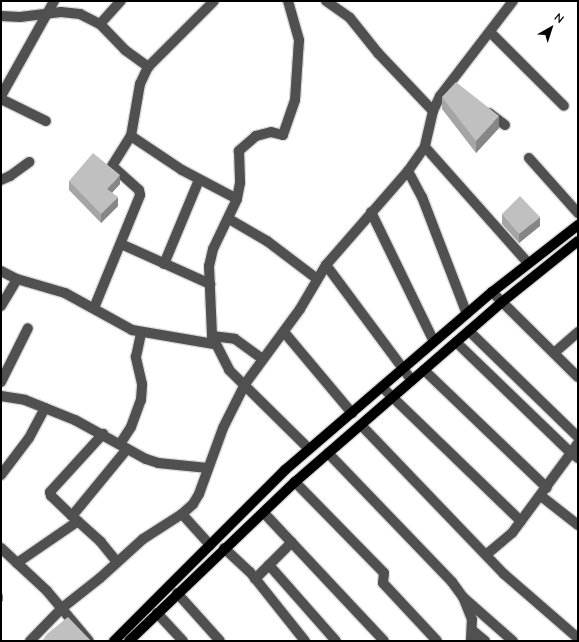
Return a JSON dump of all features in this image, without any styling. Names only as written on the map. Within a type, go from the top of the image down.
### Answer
[{"type":"main road","points":[[114,641],[309,449],[492,292],[578,225]]},
{"type":"main road","points":[[129,641],[177,593],[224,548],[264,513],[295,482],[502,302],[578,243]]},
{"type":"main road","points":[[180,575],[188,584]]},
{"type":"street","points":[[1,96],[54,1]]},
{"type":"street","points":[[100,24],[121,1]]},
{"type":"street","points":[[94,308],[121,244],[140,192],[114,168],[112,164],[131,136],[140,84],[148,67],[214,1]]},
{"type":"street","points":[[288,1],[299,40],[295,100],[283,135],[271,132],[256,136],[239,151],[240,183],[237,199],[229,219],[213,249],[210,284],[213,340],[229,370],[245,384],[309,449]]},
{"type":"street","points":[[326,1],[350,18],[378,53],[433,111]]},
{"type":"street","points":[[30,641],[62,608],[143,539],[182,514],[199,494],[223,428],[245,384],[284,332],[326,265],[408,171],[425,147],[433,111],[450,81],[490,33],[513,1]]},
{"type":"street","points":[[1,16],[20,18],[48,13],[80,14],[100,24],[125,50],[148,67]]},
{"type":"street","points":[[490,33],[564,106]]},
{"type":"street","points":[[450,81],[463,91]]},
{"type":"street","points":[[1,99],[46,121]]},
{"type":"street","points":[[481,106],[505,126]]},
{"type":"street","points":[[131,136],[199,180],[237,199]]},
{"type":"street","points":[[425,147],[528,263]]},
{"type":"street","points":[[529,158],[578,213]]},
{"type":"street","points":[[1,180],[10,176],[28,162]]},
{"type":"street","points":[[408,171],[422,197],[467,314]]},
{"type":"street","points":[[164,264],[199,180]]},
{"type":"street","points":[[371,212],[434,342]]},
{"type":"street","points":[[229,219],[267,241],[317,279]]},
{"type":"street","points":[[121,244],[210,284]]},
{"type":"street","points":[[326,265],[402,370],[412,381]]},
{"type":"street","points":[[1,271],[17,279],[65,293],[141,333],[213,340],[235,339],[263,359]]},
{"type":"street","points":[[1,306],[17,279]]},
{"type":"street","points":[[492,292],[578,377]]},
{"type":"street","points":[[1,382],[28,328]]},
{"type":"street","points":[[469,331],[578,437]]},
{"type":"street","points":[[284,332],[352,413]]},
{"type":"street","points":[[554,353],[578,332]]},
{"type":"street","points":[[17,563],[75,518],[123,446],[141,400],[142,384],[136,357],[141,333]]},
{"type":"street","points":[[456,342],[575,456]]},
{"type":"street","points":[[424,370],[547,488]]},
{"type":"street","points":[[382,387],[521,521]]},
{"type":"street","points":[[1,396],[25,400],[45,408],[103,434],[123,446],[158,463],[208,468]]},
{"type":"street","points":[[1,475],[29,438],[45,408]]},
{"type":"street","points":[[361,425],[504,574],[578,638]]},
{"type":"street","points":[[103,434],[50,492],[51,496],[101,542],[117,562]]},
{"type":"street","points":[[486,555],[503,542],[575,456],[578,443]]},
{"type":"street","points":[[328,453],[443,570],[463,597],[513,641]]},
{"type":"street","points":[[295,482],[384,573],[383,582],[432,639]]},
{"type":"street","points":[[541,496],[578,525]]},
{"type":"street","points":[[264,513],[384,641]]},
{"type":"street","points":[[182,514],[210,545]]},
{"type":"street","points":[[255,579],[292,542]]},
{"type":"street","points":[[1,548],[62,608],[89,641]]},
{"type":"street","points":[[224,548],[255,579],[305,641]]},
{"type":"street","points":[[269,565],[336,641]]},
{"type":"street","points":[[177,593],[220,641]]},
{"type":"street","points":[[463,597],[472,619],[471,641]]},
{"type":"street","points":[[157,613],[183,641]]},
{"type":"street","points":[[472,630],[485,641]]},
{"type":"building","points":[[456,82],[499,116],[476,141],[442,97]]},
{"type":"building","points":[[93,153],[120,175],[107,189],[118,197],[101,214],[69,181]]},
{"type":"building","points":[[520,196],[540,217],[519,234],[502,214]]},
{"type":"building","points":[[68,617],[91,641],[42,641],[47,634]]}]
